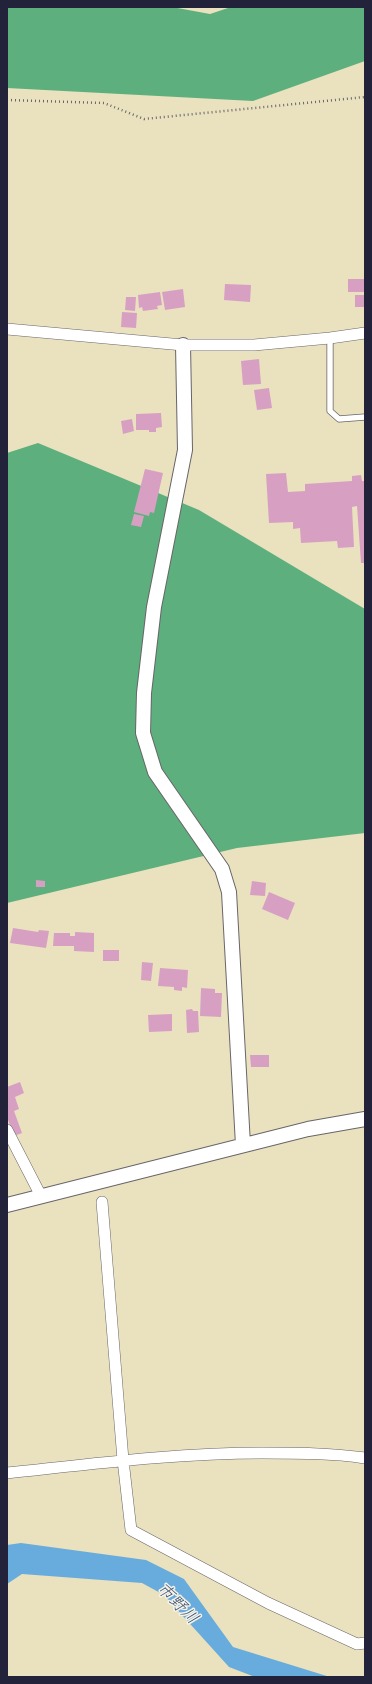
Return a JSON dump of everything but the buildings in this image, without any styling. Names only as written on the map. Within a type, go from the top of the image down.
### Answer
[{"type":"street","points":[[7,329],[183,345],[254,345],[330,338],[365,333]]},
{"type":"street","points":[[183,345],[184,450],[154,607],[144,694],[142,733],[155,772],[222,869],[230,892],[243,1145]]},
{"type":"street","points":[[7,1204],[308,1129],[365,1119]]},
{"type":"street","points":[[7,1130],[41,1196]]},
{"type":"street","points":[[102,1202],[123,1460],[131,1530],[268,1603],[357,1644],[365,1644]]},
{"type":"street","points":[[7,1473],[123,1460],[236,1453],[297,1453],[365,1458]]},
{"type":"lane","points":[[330,338],[330,411],[339,419],[365,418]]},
{"type":"path","points":[[7,100],[104,103],[144,119],[365,97]]},
{"type":"green space","points":[[7,7],[172,7],[210,14],[231,7],[365,7],[365,61],[253,101],[7,88]]},
{"type":"green space","points":[[38,443],[199,510],[365,609],[365,833],[237,848],[7,903],[7,453]]},
{"type":"water","name":"市野川","points":[[21,1543],[146,1560],[184,1579],[233,1647],[330,1677],[255,1677],[229,1667],[164,1595],[142,1583],[22,1574],[7,1584],[7,1545]]}]
